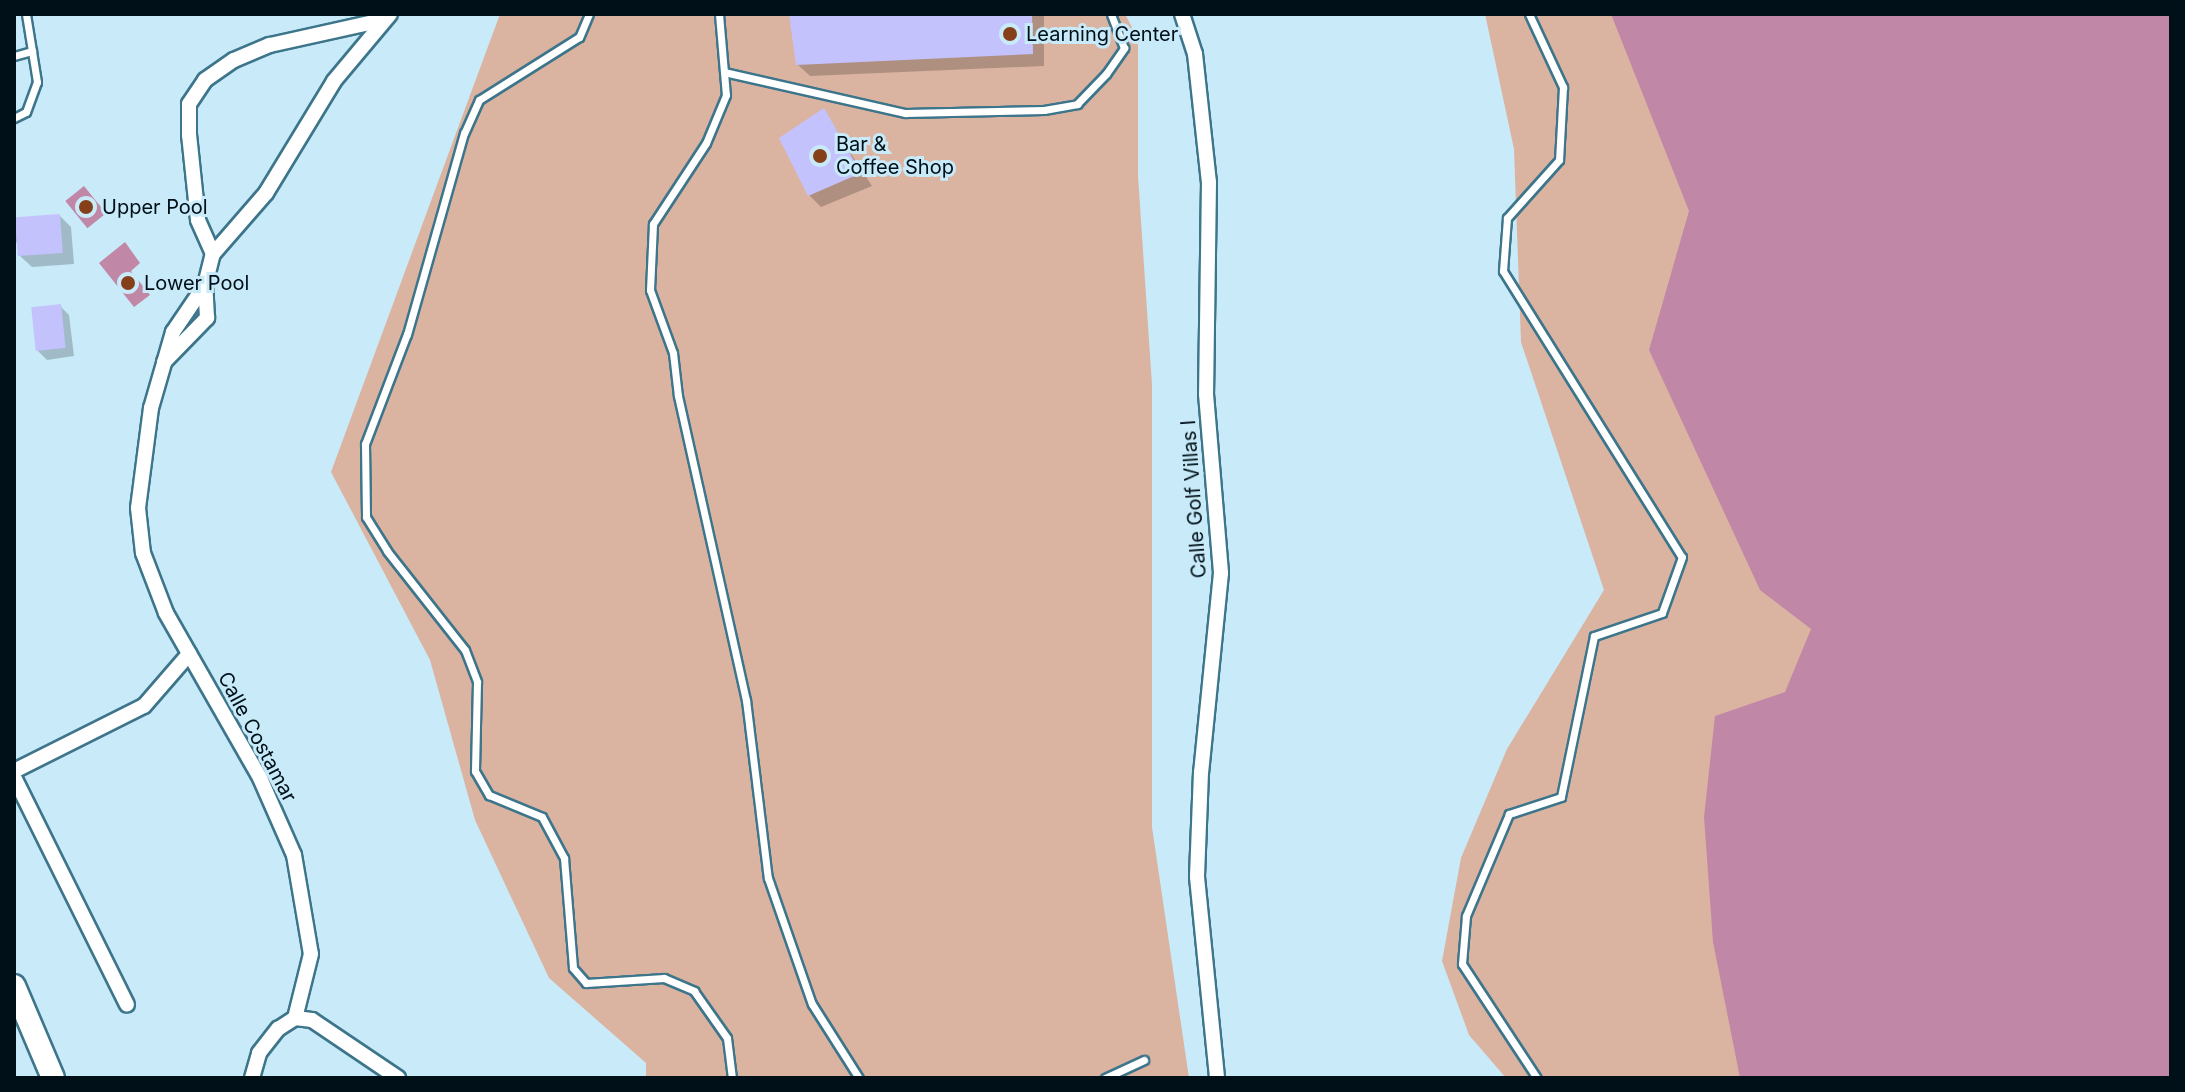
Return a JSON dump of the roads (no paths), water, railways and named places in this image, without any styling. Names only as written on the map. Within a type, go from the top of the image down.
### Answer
[{"type":"street","name":"Calle Golf Villas I","points":[[1182,14],[1195,54],[1209,182],[1206,394],[1221,573],[1201,772],[1197,877],[1217,1078]]},
{"type":"street","name":"Calle Costamar","points":[[213,254],[198,220],[189,135],[189,104],[205,80],[234,60],[270,45],[386,17]]},
{"type":"street","name":"Calle Costamar","points":[[164,362],[207,318],[205,285],[213,254],[266,193],[334,81],[386,17]]},
{"type":"street","name":"Calle Costamar","points":[[205,285],[173,332],[148,422],[138,508],[143,553],[189,654],[260,778],[294,855],[311,954],[295,1018]]},
{"type":"street","points":[[127,1005],[14,774],[144,706],[189,654]]},
{"type":"street","points":[[14,986],[53,1078]]},
{"type":"street","points":[[252,1078],[259,1053],[278,1029],[295,1018],[312,1020],[398,1078]]},
{"type":"lane","points":[[14,118],[26,112],[37,82],[26,14]]},
{"type":"lane","points":[[589,14],[579,37],[479,100],[464,133],[407,334],[365,444],[366,517],[387,551],[465,650],[477,682],[475,771],[489,795],[542,817],[564,858],[573,968],[586,983],[664,978],[694,991],[727,1038],[732,1078]]},
{"type":"lane","points":[[719,14],[726,95],[706,143],[653,224],[650,290],[673,353],[678,396],[746,700],[768,878],[812,1004],[859,1078]]},
{"type":"lane","points":[[724,72],[905,113],[1044,110],[1077,104],[1106,74],[1124,48],[1111,14]]},
{"type":"lane","points":[[1529,14],[1563,87],[1559,160],[1507,218],[1503,271],[1682,557],[1662,613],[1594,636],[1561,797],[1509,814],[1466,916],[1462,964],[1537,1078]]},
{"type":"lane","points":[[14,56],[32,51]]},
{"type":"lane","points":[[1105,1078],[1144,1060]]},
{"type":"place","name":"Learning Center","points":[[1010,34]]},
{"type":"place","name":"Bar & Coffee Shop","points":[[820,156]]},
{"type":"place","name":"Upper Pool","points":[[86,207]]},
{"type":"place","name":"Lower Pool","points":[[128,283]]}]
